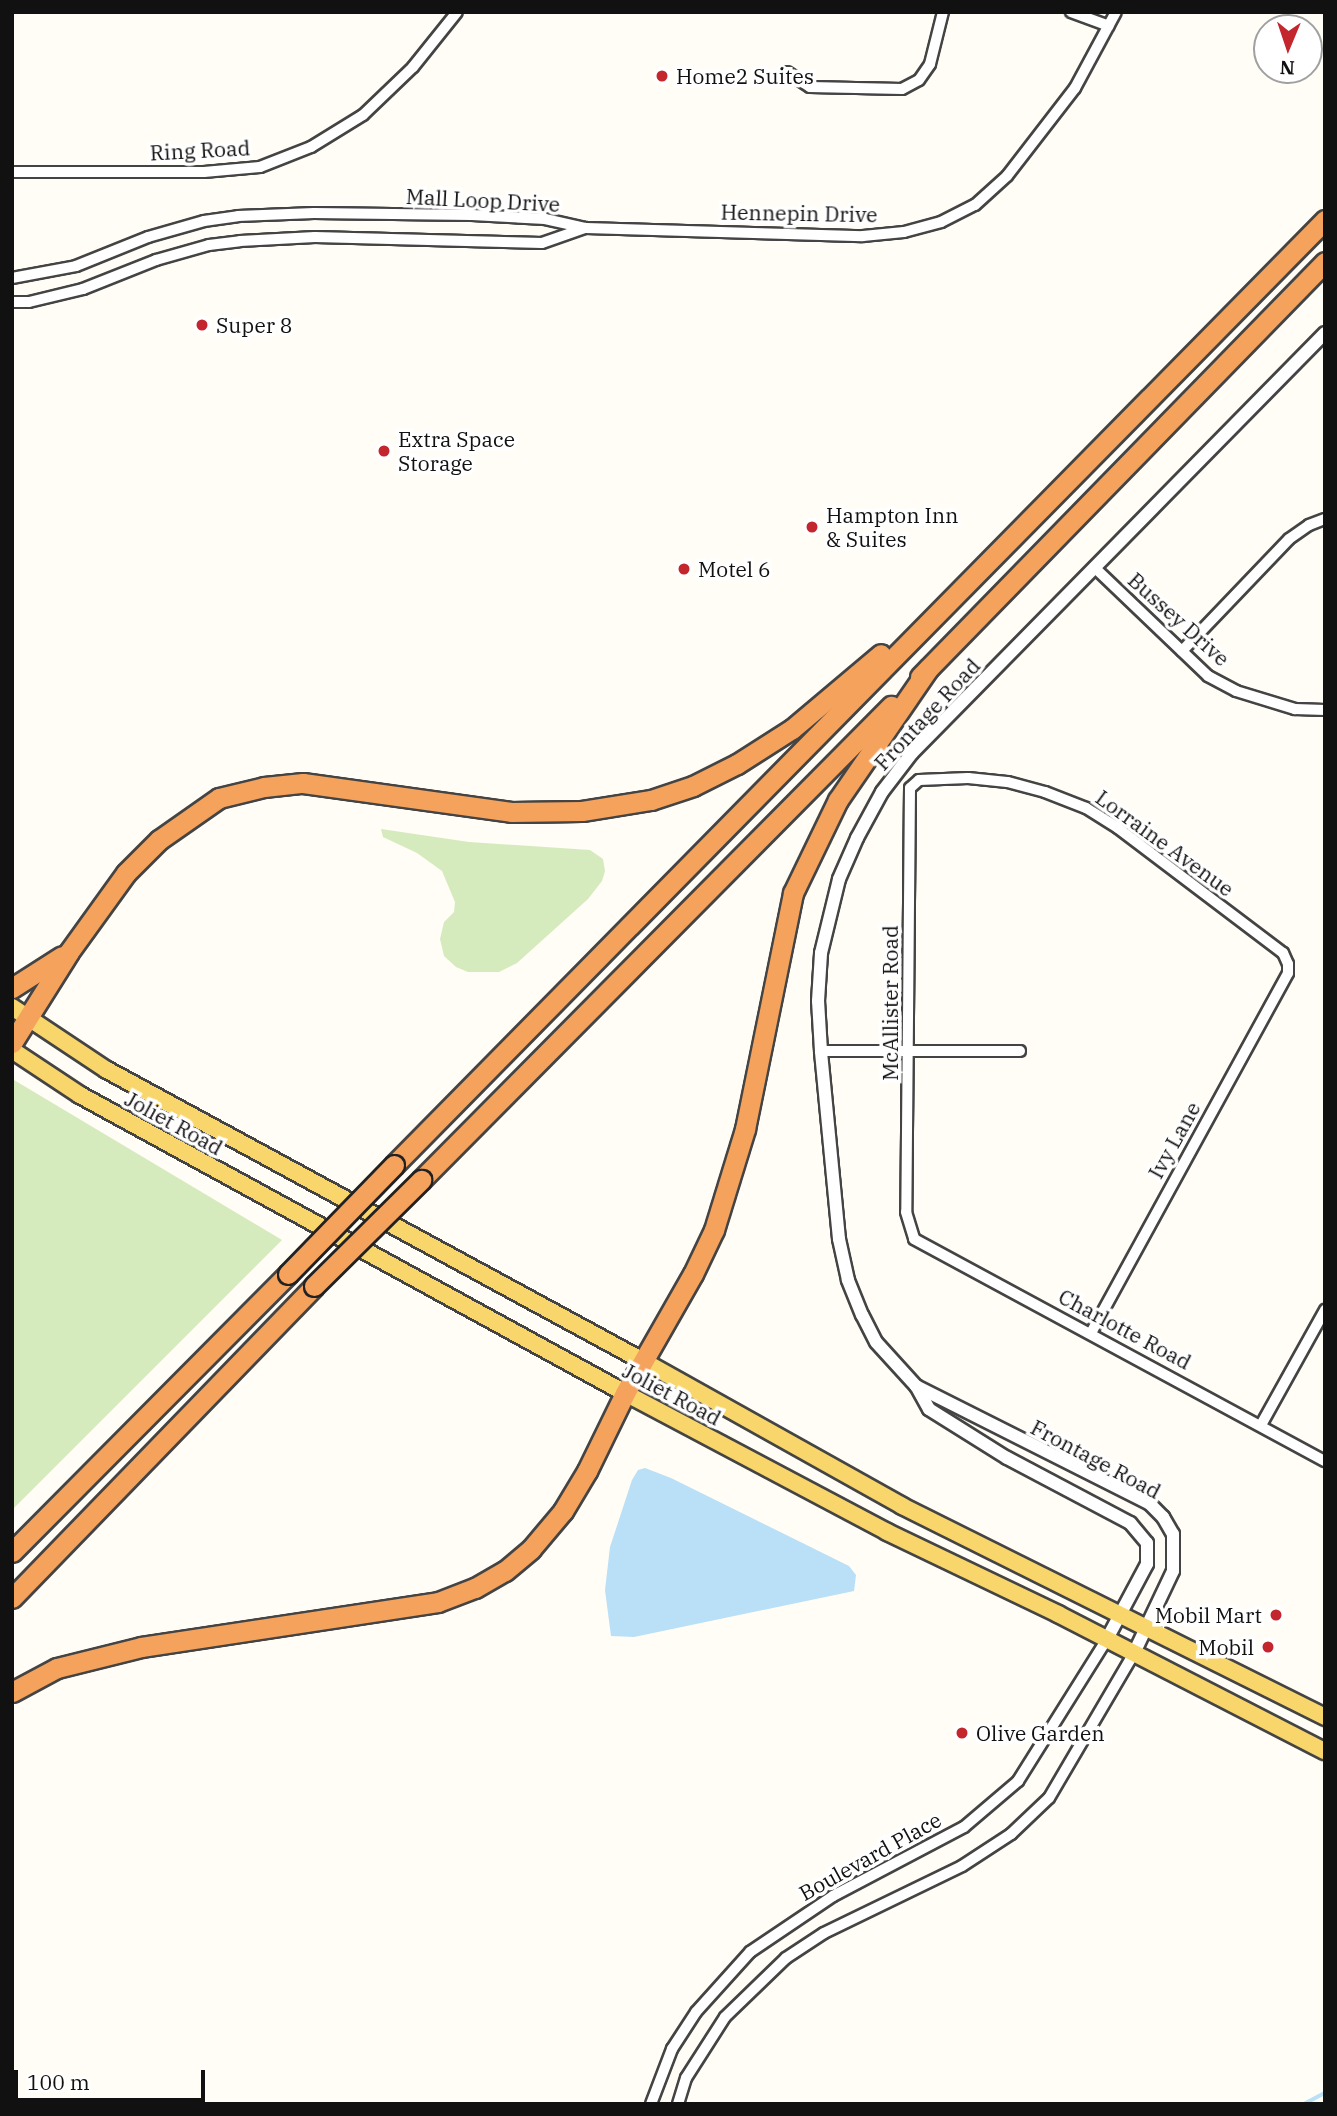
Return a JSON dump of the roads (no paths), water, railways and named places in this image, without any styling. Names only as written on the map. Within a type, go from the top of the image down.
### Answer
[{"type":"highway","points":[[12,1552],[1325,220]]},
{"type":"highway","points":[[12,1598],[314,1286],[928,669],[1325,262]]},
{"type":"highway","points":[[12,1043],[20,1013],[69,952],[126,873],[159,839],[219,798],[264,787],[303,783],[511,812],[582,811],[651,800],[693,786],[737,764],[792,729],[960,588]]},
{"type":"highway","points":[[12,1692],[57,1668],[141,1647],[413,1608],[475,1588],[505,1571],[531,1549],[563,1511],[587,1471],[625,1393],[693,1274],[714,1230],[745,1129],[793,892],[838,800],[928,669]]},
{"type":"highway","points":[[12,988],[69,952]]},
{"type":"main road","name":"Joliet Road","points":[[20,1013],[107,1070],[643,1361],[902,1506],[1324,1713]]},
{"type":"main road","name":"Joliet Road","points":[[12,1050],[80,1095],[625,1393],[887,1532],[1107,1639],[1325,1751]]},
{"type":"street","name":"Ring Road","points":[[12,172],[204,172],[260,167],[311,148],[363,115],[414,67],[457,12]]},
{"type":"street","points":[[787,72],[810,88],[902,89],[919,80],[930,64],[943,12]]},
{"type":"street","points":[[1071,12],[1109,26]]},
{"type":"street","name":"Hennepin Drive","points":[[586,228],[863,236],[904,232],[941,222],[975,205],[1007,176],[1076,88],[1116,12]]},
{"type":"street","name":"Mall Loop Drive","points":[[12,278],[76,266],[148,237],[204,221],[238,216],[314,213],[472,215],[545,219],[586,228]]},
{"type":"street","name":"Mall Loop Drive","points":[[12,302],[29,302],[83,289],[156,260],[209,245],[240,241],[315,237],[542,243],[586,228]]},
{"type":"street","name":"Frontage Road","points":[[1107,1639],[1147,1564],[1147,1543],[1130,1523],[1007,1458],[929,1409],[916,1386],[876,1342],[848,1280],[839,1239],[821,1051],[818,1001],[824,941],[839,879],[881,792],[912,752],[1325,333]]},
{"type":"street","points":[[1182,651],[1289,539],[1309,525],[1325,519]]},
{"type":"street","name":"Bussey Drive","points":[[1094,567],[1208,676],[1236,691],[1295,709],[1325,709]]},
{"type":"street","name":"Lorraine Avenue","points":[[919,780],[968,778],[1007,782],[1045,792],[1086,808],[1118,828],[1283,953],[1288,964]]},
{"type":"street","name":"McAllister Road","points":[[909,1230],[906,1212],[910,1051],[910,788],[919,780]]},
{"type":"street","name":"Ivy Lane","points":[[1091,1333],[1288,973],[1288,964]]},
{"type":"street","points":[[821,1051],[1020,1051]]},
{"type":"street","name":"Charlotte Road","points":[[909,1230],[914,1239],[1325,1461]]},
{"type":"street","points":[[1261,1426],[1325,1310]]},
{"type":"street","name":"Frontage Road","points":[[916,1386],[1149,1503],[1163,1517],[1173,1534],[1173,1572],[1134,1653]]},
{"type":"street","name":"Boulevard Place","points":[[651,2104],[672,2049],[690,2021],[750,1952],[833,1896],[964,1827],[1018,1781],[1107,1639]]},
{"type":"street","points":[[678,2104],[687,2078],[725,2017],[786,1958],[834,1928],[962,1866],[1011,1834],[1049,1798],[1134,1653]]},
{"type":"water","points":[[645,1468],[671,1478],[849,1566],[856,1575],[854,1591],[634,1637],[611,1636],[605,1590],[610,1547],[632,1480],[638,1470]]},
{"type":"waterway","points":[[1304,2104],[1325,2093]]},
{"type":"place","name":"Home2 Suites","points":[[662,76]]},
{"type":"place","name":"Super 8","points":[[202,325]]},
{"type":"place","name":"Extra Space Storage","points":[[384,451]]},
{"type":"place","name":"Hampton Inn & Suites","points":[[812,527]]},
{"type":"place","name":"Motel 6","points":[[684,569]]},
{"type":"place","name":"Mobil Mart","points":[[1276,1615]]},
{"type":"place","name":"Mobil","points":[[1268,1647]]},
{"type":"place","name":"Olive Garden","points":[[962,1733]]}]
